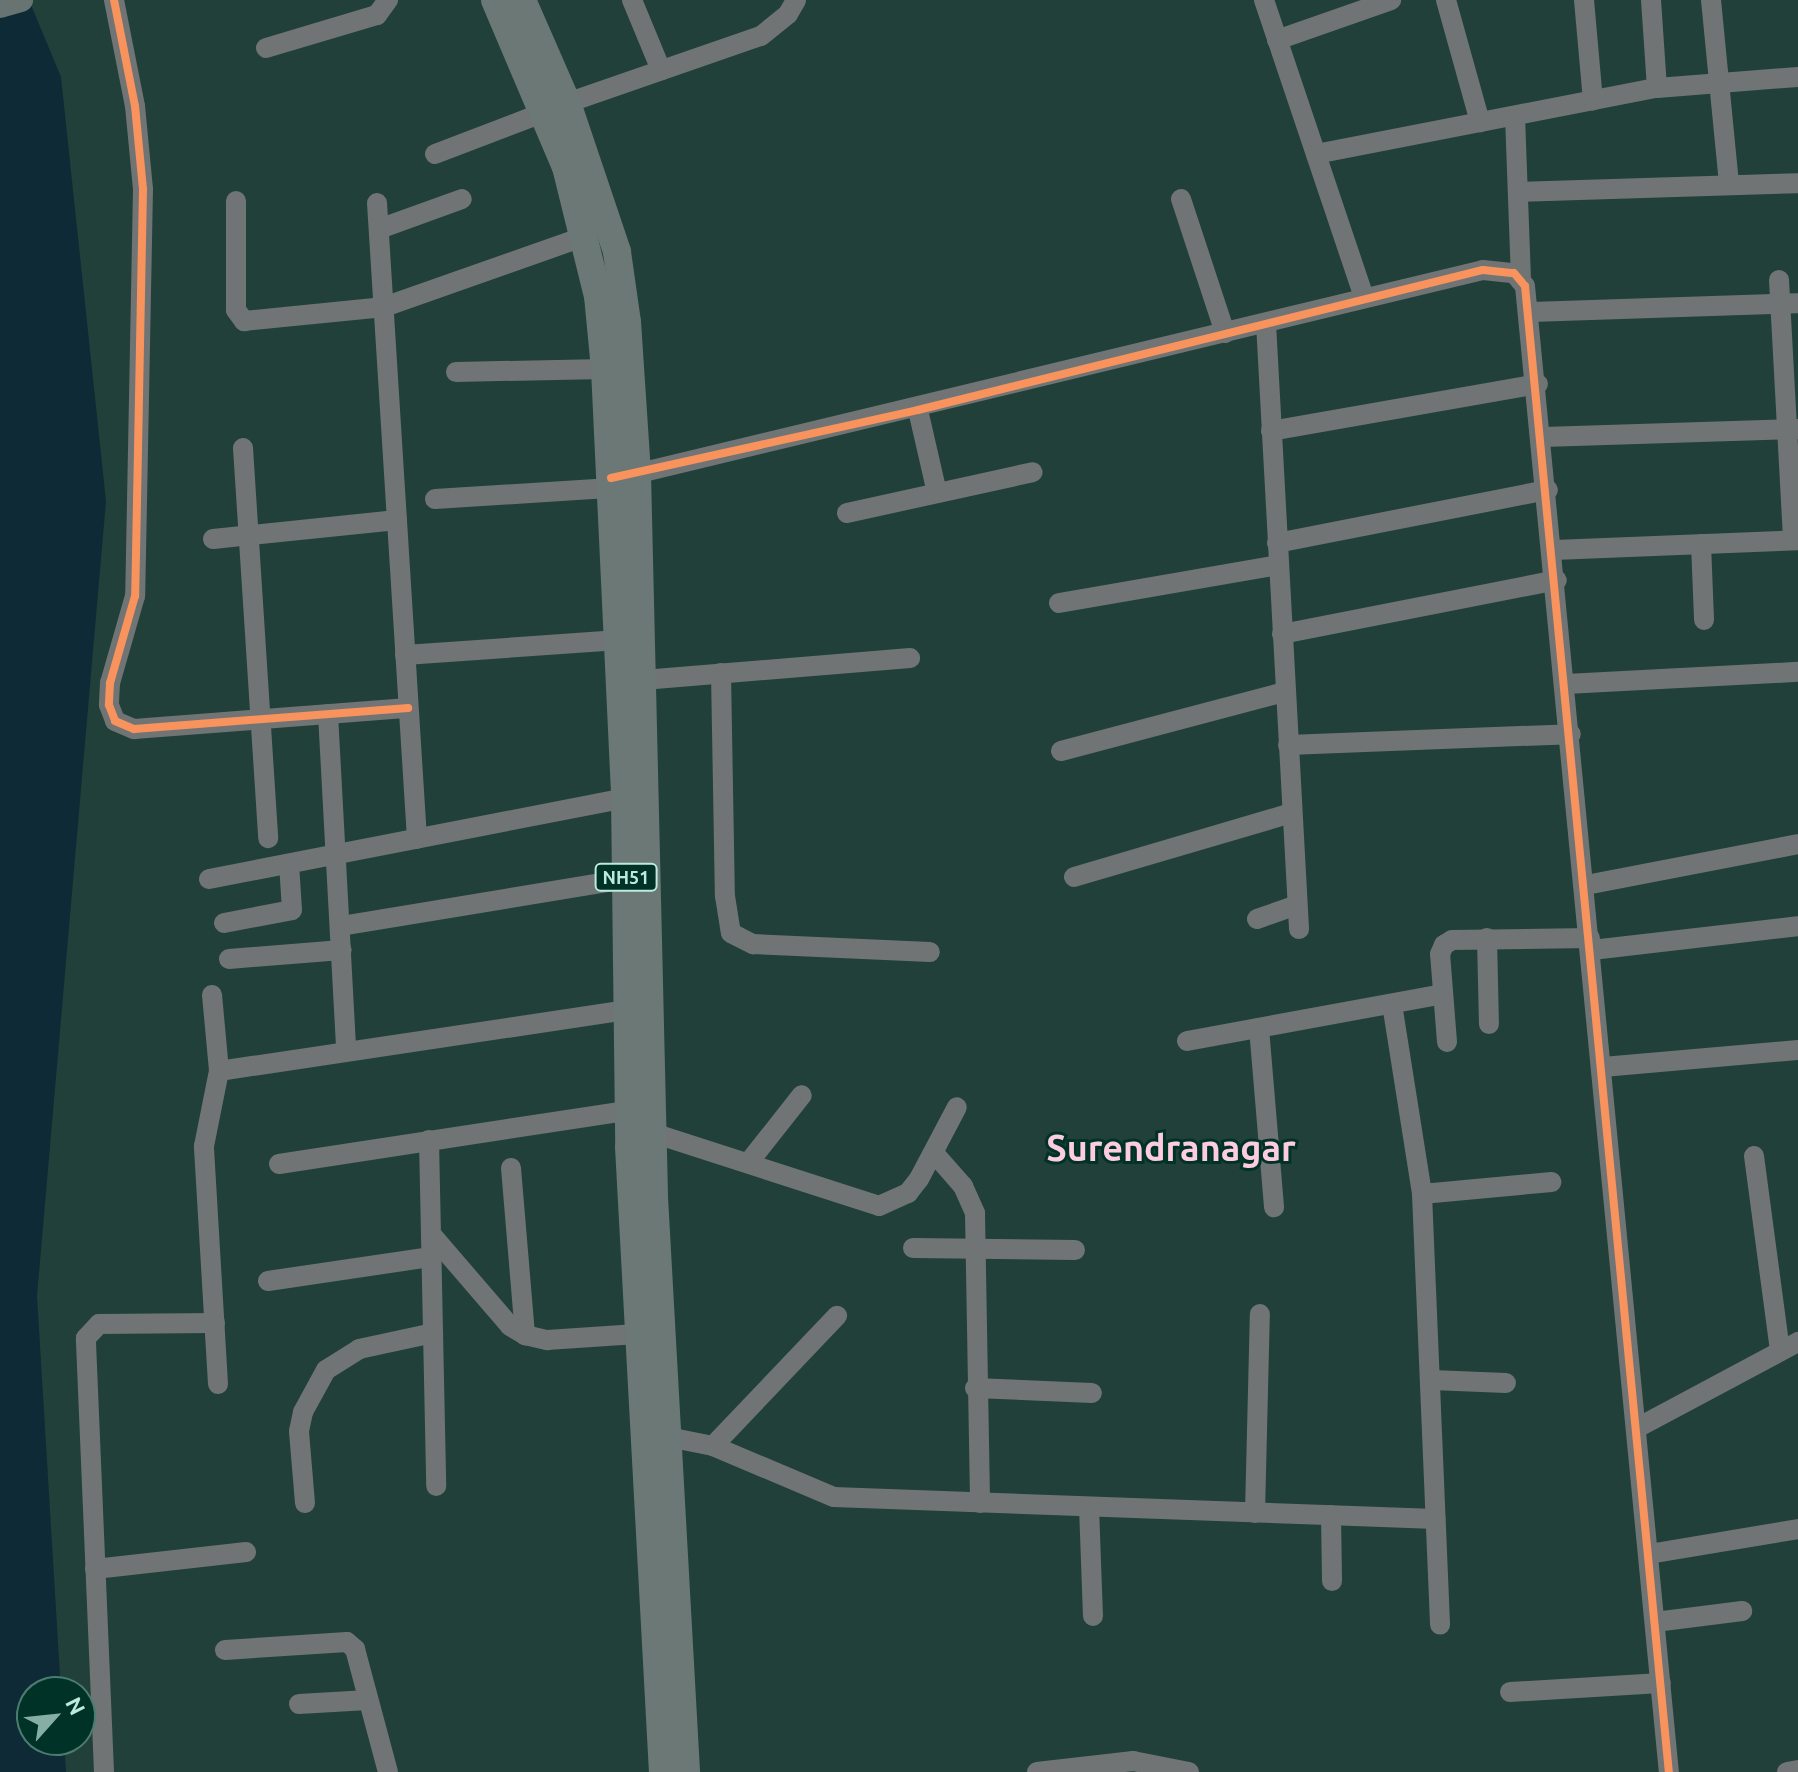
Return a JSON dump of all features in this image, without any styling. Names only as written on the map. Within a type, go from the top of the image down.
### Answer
[{"type":"highway","name":"NH51","points":[[495,0],[556,107],[617,252],[620,480],[618,640],[625,798],[627,1010],[644,1117],[668,1437],[686,1772]]},
{"type":"highway","name":"NH51","points":[[522,0],[556,107],[586,236],[620,480],[643,680],[644,1117],[637,1334],[663,1772]]},
{"type":"main road","points":[[0,6],[21,0]]},
{"type":"street","points":[[114,0],[135,106],[143,189],[135,596],[109,705],[115,721],[134,729],[408,708]]},
{"type":"street","points":[[266,48],[377,15],[388,0]]},
{"type":"street","points":[[632,0],[661,70]]},
{"type":"street","points":[[435,154],[556,107],[761,36],[788,14],[796,0]]},
{"type":"street","points":[[1264,0],[1364,298]]},
{"type":"street","points":[[1277,40],[1391,0]]},
{"type":"street","points":[[1446,0],[1480,122]]},
{"type":"street","points":[[1584,0],[1593,101]]},
{"type":"street","points":[[1651,0],[1657,88]]},
{"type":"street","points":[[1711,0],[1729,184]]},
{"type":"street","points":[[1316,154],[1657,88],[1798,77]]},
{"type":"street","points":[[1515,116],[1521,281],[1531,312],[1669,1772]]},
{"type":"street","points":[[1518,192],[1798,183]]},
{"type":"street","points":[[379,229],[462,199]]},
{"type":"street","points":[[1181,199],[1225,333]]},
{"type":"street","points":[[236,201],[236,310],[244,321],[384,307],[586,236]]},
{"type":"street","points":[[377,203],[417,839]]},
{"type":"street","points":[[435,499],[620,480],[918,410],[1483,270],[1514,273],[1521,281]]},
{"type":"street","points":[[1554,550],[1796,540],[1788,303],[1779,280]]},
{"type":"street","points":[[1531,312],[1788,303]]},
{"type":"street","points":[[1266,323],[1299,929]]},
{"type":"street","points":[[456,372],[605,369]]},
{"type":"street","points":[[1271,431],[1538,384]]},
{"type":"street","points":[[918,410],[937,493]]},
{"type":"street","points":[[1543,437],[1792,429]]},
{"type":"street","points":[[243,448],[263,719],[268,838]]},
{"type":"street","points":[[847,513],[1033,472]]},
{"type":"street","points":[[1277,543],[1548,490]]},
{"type":"street","points":[[213,539],[397,520]]},
{"type":"street","points":[[1701,544],[1704,620]]},
{"type":"street","points":[[1059,603],[1278,565]]},
{"type":"street","points":[[1282,634],[1557,580]]},
{"type":"street","points":[[405,655],[618,640]]},
{"type":"street","points":[[643,680],[910,658]]},
{"type":"street","points":[[1566,684],[1798,672]]},
{"type":"street","points":[[721,673],[725,896],[731,933],[753,944],[930,952]]},
{"type":"street","points":[[1061,751],[1285,692]]},
{"type":"street","points":[[328,714],[338,854],[346,1051]]},
{"type":"street","points":[[1288,745],[1571,734]]},
{"type":"street","points":[[209,879],[625,798]]},
{"type":"street","points":[[1074,877],[1291,813]]},
{"type":"street","points":[[1586,885],[1798,844]]},
{"type":"street","points":[[224,923],[292,910],[289,864]]},
{"type":"street","points":[[341,926],[626,879]]},
{"type":"street","points":[[1257,919],[1297,905]]},
{"type":"street","points":[[1447,1042],[1443,994],[1444,945],[1452,940],[1487,938],[1591,944],[1798,926]]},
{"type":"street","points":[[1487,938],[1489,1024]]},
{"type":"street","points":[[229,959],[342,950]]},
{"type":"street","points":[[1187,1041],[1443,994]]},
{"type":"street","points":[[212,995],[219,1071],[204,1146],[218,1384]]},
{"type":"street","points":[[1392,1004],[1422,1194],[1440,1625]]},
{"type":"street","points":[[219,1071],[627,1010]]},
{"type":"street","points":[[1259,1028],[1274,1207]]},
{"type":"street","points":[[1603,1067],[1798,1050]]},
{"type":"street","points":[[749,1162],[802,1095]]},
{"type":"street","points":[[279,1164],[429,1140],[644,1117],[749,1162],[879,1206],[908,1193],[934,1153],[957,1107]]},
{"type":"street","points":[[429,1140],[436,1486]]},
{"type":"street","points":[[934,1153],[969,1196],[975,1249],[975,1388],[980,1503]]},
{"type":"street","points":[[1637,1428],[1789,1346],[1754,1156]]},
{"type":"street","points":[[511,1168],[525,1335]]},
{"type":"street","points":[[1422,1194],[1551,1182]]},
{"type":"street","points":[[431,1234],[510,1326],[525,1335],[547,1340],[637,1334]]},
{"type":"street","points":[[913,1248],[1075,1250]]},
{"type":"street","points":[[268,1281],[431,1257]]},
{"type":"street","points":[[1255,1513],[1260,1314]]},
{"type":"street","points":[[713,1446],[837,1316]]},
{"type":"street","points":[[104,1772],[85,1351],[90,1329],[99,1324],[215,1323]]},
{"type":"street","points":[[305,1503],[299,1431],[303,1412],[326,1370],[359,1349],[433,1333]]},
{"type":"street","points":[[1432,1380],[1506,1383]]},
{"type":"street","points":[[975,1388],[1092,1393]]},
{"type":"street","points":[[668,1437],[713,1446],[834,1497],[1436,1519]]},
{"type":"street","points":[[1089,1507],[1093,1616]]},
{"type":"street","points":[[1331,1515],[1332,1581]]},
{"type":"street","points":[[1649,1554],[1798,1529]]},
{"type":"street","points":[[95,1569],[246,1552]]},
{"type":"street","points":[[1655,1622],[1742,1611]]},
{"type":"street","points":[[225,1650],[347,1642],[355,1649],[388,1772]]},
{"type":"street","points":[[1510,1692],[1661,1683]]},
{"type":"street","points":[[299,1704],[368,1700]]},
{"type":"street","points":[[1037,1772],[1133,1761],[1189,1772]]},
{"type":"street","points":[[1787,1772],[1798,1770]]},
{"type":"water","points":[[0,0],[29,0],[61,77],[106,501],[37,1296],[60,1676],[16,1676],[16,1756],[65,1756],[66,1772],[0,1772]]},
{"type":"cycle path","points":[[114,0],[135,106],[143,189],[135,596],[110,683],[109,705],[115,721],[134,729],[408,708]]},
{"type":"cycle path","points":[[611,478],[918,410],[1483,270],[1514,273],[1525,286],[1669,1772]]},
{"type":"district","name":"Surendranagar","points":[[1171,1148]]}]
